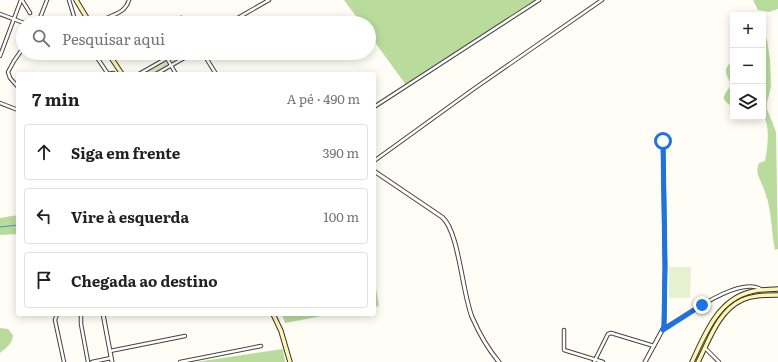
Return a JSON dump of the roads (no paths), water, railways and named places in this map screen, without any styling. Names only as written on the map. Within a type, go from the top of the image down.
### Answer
[{"type":"main road","points":[[76,0],[86,16]]},
{"type":"main road","points":[[113,60],[121,72]]},
{"type":"main road","points":[[692,362],[710,326],[726,305],[742,295],[762,290],[778,289]]},
{"type":"main road","points":[[698,362],[722,317],[732,306],[751,297],[778,294]]},
{"type":"main road","points":[[274,316],[281,331],[290,362]]},
{"type":"street","points":[[21,0],[30,13]]},
{"type":"street","points":[[0,56],[21,0]]},
{"type":"street","points":[[41,16],[47,0]]},
{"type":"street","points":[[74,16],[70,2],[76,0]]},
{"type":"street","points":[[112,16],[121,12],[128,4],[129,0]]},
{"type":"street","points":[[242,16],[269,0]]},
{"type":"street","points":[[376,106],[539,0]]},
{"type":"street","points":[[376,160],[475,88],[602,0]]},
{"type":"street","points":[[0,14],[14,19]]},
{"type":"street","points":[[16,58],[8,72],[10,78],[16,85]]},
{"type":"street","points":[[99,60],[107,72]]},
{"type":"street","points":[[142,72],[164,60]]},
{"type":"street","points":[[168,60],[175,72]]},
{"type":"street","points":[[159,72],[180,60]]},
{"type":"street","points":[[207,60],[215,72]]},
{"type":"street","points":[[0,103],[16,109]]},
{"type":"street","points":[[663,141],[665,266],[663,328]]},
{"type":"street","points":[[376,172],[442,217],[448,223],[453,233],[472,316],[482,336],[499,362]]},
{"type":"street","points":[[645,362],[663,328],[716,297],[746,286],[758,287],[762,290]]},
{"type":"street","points":[[56,316],[55,320],[64,362]]},
{"type":"street","points":[[81,316],[81,324],[88,362]]},
{"type":"street","points":[[103,316],[112,362]]},
{"type":"street","points":[[564,330],[564,350],[594,361],[603,362]]},
{"type":"street","points":[[594,361],[608,334],[611,333],[654,346]]},
{"type":"street","points":[[110,351],[185,336]]},
{"type":"street","points":[[180,362],[261,346]]},
{"type":"street","points":[[705,348],[719,362]]},
{"type":"street","points":[[92,362],[111,358]]},
{"type":"waterway","points":[[0,227],[16,225]]}]
